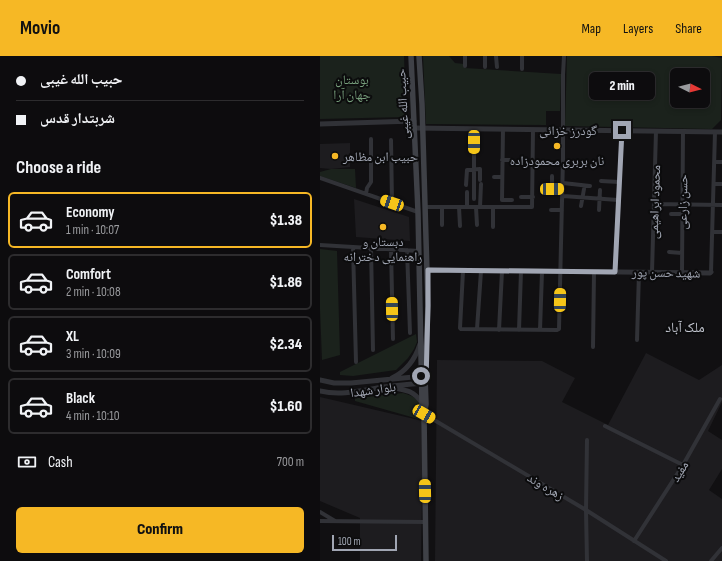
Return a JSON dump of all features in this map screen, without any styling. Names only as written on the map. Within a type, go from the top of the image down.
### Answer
[{"type":"main road","name":"حبیب الله غیبی","points":[[411,56],[418,212],[421,343],[426,404],[424,414]]},
{"type":"main road","name":"حبیب الله غیبی","points":[[419,56],[428,270],[428,306],[422,403],[424,414],[426,561]]},
{"type":"main road","points":[[420,306],[428,306]]},
{"type":"street","points":[[465,56],[465,66]]},
{"type":"street","points":[[485,56],[485,67]]},
{"type":"street","points":[[496,56],[497,67]]},
{"type":"street","points":[[522,56],[522,69]]},
{"type":"street","points":[[463,271],[460,328],[499,330],[559,330],[563,196],[564,56]]},
{"type":"street","points":[[320,124],[414,121]]},
{"type":"street","name":"گودرز خزائی","points":[[414,128],[722,132]]},
{"type":"street","points":[[474,129],[474,199]]},
{"type":"street","points":[[503,129],[502,200],[512,200]]},
{"type":"street","points":[[425,207],[532,207],[533,130]]},
{"type":"street","points":[[615,272],[622,130]]},
{"type":"street","name":"محمود ابراهیمی","points":[[652,272],[656,131]]},
{"type":"street","name":"حسن زارعی","points":[[682,272],[683,132]]},
{"type":"street","points":[[711,272],[715,132]]},
{"type":"street","points":[[366,194],[367,188],[371,182],[371,139]]},
{"type":"street","points":[[391,140],[392,203]]},
{"type":"street","points":[[502,160],[510,160]]},
{"type":"street","points":[[715,162],[722,162]]},
{"type":"street","points":[[466,185],[466,170],[480,169],[477,226]]},
{"type":"street","points":[[552,176],[552,189],[563,189]]},
{"type":"street","points":[[494,177],[502,177]]},
{"type":"street","points":[[320,178],[418,212]]},
{"type":"street","points":[[601,181],[619,182]]},
{"type":"street","points":[[563,183],[590,186]]},
{"type":"street","points":[[714,184],[722,184]]},
{"type":"street","points":[[581,206],[584,189]]},
{"type":"street","points":[[598,210],[600,190]]},
{"type":"street","points":[[467,192],[467,207]]},
{"type":"street","points":[[563,196],[618,200]]},
{"type":"street","points":[[521,197],[533,197]]},
{"type":"street","points":[[654,204],[722,205]]},
{"type":"street","points":[[442,207],[442,225]]},
{"type":"street","points":[[459,207],[460,226]]},
{"type":"street","points":[[493,207],[493,227]]},
{"type":"street","points":[[551,210],[562,210]]},
{"type":"street","points":[[671,214],[682,214]]},
{"type":"street","points":[[713,232],[722,232]]},
{"type":"street","points":[[320,245],[419,251]]},
{"type":"street","points":[[353,247],[356,362]]},
{"type":"street","points":[[371,248],[374,350]]},
{"type":"street","points":[[391,249],[393,339]]},
{"type":"street","points":[[407,250],[410,333]]},
{"type":"street","points":[[669,252],[682,253]]},
{"type":"street","name":"شهید حسن پور","points":[[428,270],[711,272]]},
{"type":"street","points":[[477,329],[481,271]]},
{"type":"street","points":[[499,330],[502,271]]},
{"type":"street","points":[[519,330],[521,271]]},
{"type":"street","points":[[540,330],[542,272]]},
{"type":"street","points":[[593,347],[594,272]]},
{"type":"street","points":[[637,340],[639,272]]},
{"type":"street","points":[[389,380],[406,369],[417,354],[421,343]]},
{"type":"street","name":"بلوار شهدا","points":[[320,380],[334,383],[351,383],[423,379]]},
{"type":"street","name":"بلوار شهدا","points":[[320,391],[350,393],[423,379]]},
{"type":"street","points":[[386,387],[408,390],[414,393],[422,403]]},
{"type":"street","name":"مفید","points":[[634,541],[683,465],[720,398]]},
{"type":"street","name":"زهره وند","points":[[424,414],[586,510],[666,561]]},
{"type":"street","points":[[604,426],[683,465]]},
{"type":"street","points":[[587,440],[587,561]]},
{"type":"street","points":[[320,512],[335,521]]},
{"type":"street","points":[[320,521],[426,522]]},
{"type":"street","points":[[711,561],[722,548]]},
{"type":"shaded area","name":"حبیب ابن مظاهر","points":[[350,143],[350,167],[331,169],[320,168],[320,144]]},
{"type":"shaded area","name":"دبستان و راهنمایی دخترانه","points":[[354,199],[409,217],[410,241],[356,237]]},
{"type":"shaded area","points":[[646,353],[699,380],[722,365],[722,402],[708,431],[722,440],[722,469],[709,490],[722,499],[722,561],[435,561],[437,360],[542,361],[575,378],[562,402],[608,425]]},
{"type":"shaded area","points":[[320,397],[423,421],[421,561],[360,561],[360,518],[320,501]]},
{"type":"green space","name":"بوستان جهان آرا","points":[[320,56],[404,56],[406,117],[320,119]]},
{"type":"green space","points":[[423,56],[449,56],[455,63],[464,64],[465,68],[561,74],[560,111],[546,111],[546,125],[426,124]]},
{"type":"green space","points":[[567,56],[712,56],[722,58],[721,120],[712,129],[565,126]]},
{"type":"green space","points":[[331,169],[355,169],[356,188],[320,176],[320,172]]},
{"type":"green space","points":[[320,249],[337,251],[340,355],[322,360],[320,309]]},
{"type":"green space","points":[[416,334],[417,342],[414,349],[408,358],[396,370],[353,376],[340,375],[340,372]]},
{"type":"green space","points":[[403,393],[416,399],[420,405],[422,420],[355,401],[355,398]]},
{"type":"place","name":"نان بربری محمودزاده","points":[[557,146]]},
{"type":"place","name":"حبیب ابن مظاهر","points":[[335,156]]},
{"type":"place","name":"دبستان و راهنمایی دخترانه","points":[[383,227]]},
{"type":"district","name":"ملک آباد","points":[[685,327]]},
{"type":"route","points":[[421,376],[421,383],[426,382],[428,270],[615,272],[622,130]]}]
